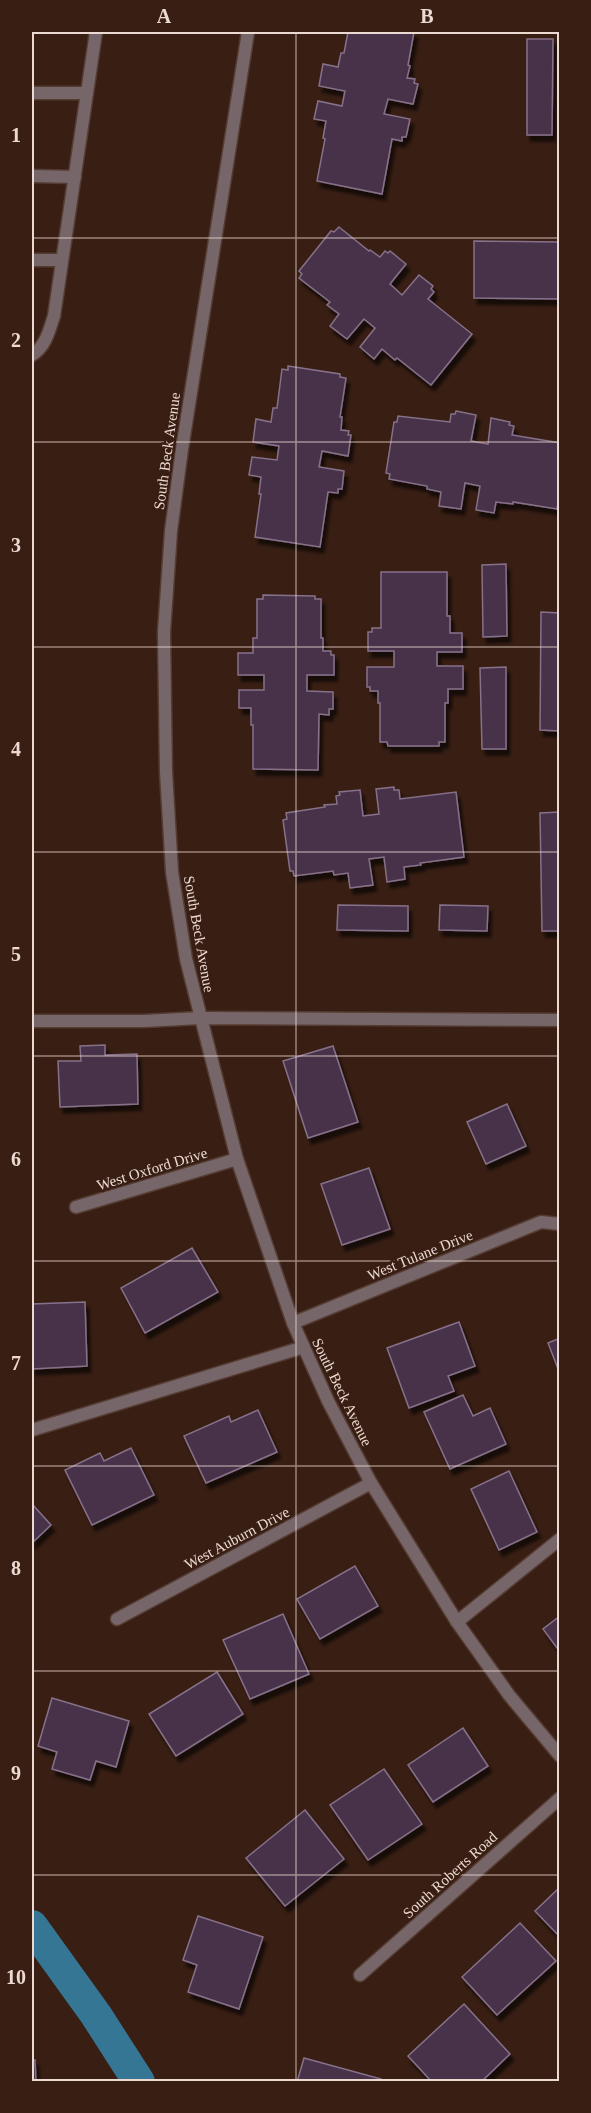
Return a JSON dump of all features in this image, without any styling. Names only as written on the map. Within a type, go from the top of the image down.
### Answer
[{"type":"street","points":[[32,355],[39,350],[54,316],[96,32]]},
{"type":"street","name":"South Beck Avenue","points":[[249,32],[182,449],[171,531],[164,632],[166,772],[172,872],[186,959],[237,1159],[293,1323],[328,1401],[371,1483],[457,1622],[509,1695],[560,1756]]},
{"type":"street","points":[[32,93],[87,93]]},
{"type":"street","points":[[32,176],[75,177]]},
{"type":"street","points":[[32,260],[62,260]]},
{"type":"street","points":[[32,1021],[144,1021],[200,1018],[560,1020]]},
{"type":"street","name":"West Oxford Drive","points":[[76,1207],[237,1159]]},
{"type":"street","name":"West Tulane Drive","points":[[293,1323],[541,1222],[560,1224]]},
{"type":"street","points":[[32,1430],[304,1347]]},
{"type":"street","name":"West Auburn Drive","points":[[117,1619],[371,1483]]},
{"type":"street","points":[[457,1622],[560,1539]]},
{"type":"street","name":"South Roberts Road","points":[[360,1975],[560,1798]]},
{"type":"building","points":[[348,32],[414,32],[407,78],[415,79],[414,83],[418,84],[413,104],[388,99],[384,114],[410,119],[406,137],[402,137],[402,141],[392,139],[382,194],[317,181],[326,121],[314,119],[318,101],[342,106],[345,91],[319,86],[323,64],[338,67],[341,53],[344,53]]},
{"type":"building","points":[[527,39],[553,39],[552,135],[527,135]]},
{"type":"building","points":[[339,227],[369,251],[380,257],[385,251],[388,253],[390,251],[406,264],[390,284],[402,295],[419,275],[433,286],[431,289],[434,292],[428,299],[472,334],[431,385],[382,349],[374,359],[360,347],[375,328],[364,319],[347,339],[330,326],[339,314],[327,305],[330,302],[299,278],[302,274],[299,271],[331,231],[334,232]]},
{"type":"building","points":[[474,241],[560,242],[560,299],[474,298]]},
{"type":"building","points":[[288,366],[340,374],[340,377],[346,378],[340,417],[342,417],[341,430],[349,431],[348,435],[351,435],[348,456],[322,451],[319,467],[344,471],[342,489],[338,489],[338,493],[328,492],[320,547],[255,537],[261,477],[249,475],[252,457],[277,460],[279,446],[253,442],[256,419],[271,422],[273,408],[277,408],[282,369],[288,370]]},
{"type":"building","points":[[456,411],[476,415],[471,441],[488,444],[491,418],[510,422],[509,425],[514,426],[512,435],[560,443],[560,492],[557,509],[513,502],[513,504],[496,502],[494,513],[476,510],[480,486],[465,483],[461,509],[439,506],[441,492],[427,489],[427,486],[389,479],[390,474],[386,473],[394,422],[397,422],[398,416],[450,422],[451,414],[455,414]]},
{"type":"building","points":[[506,564],[507,636],[483,637],[482,565]]},
{"type":"building","points":[[381,572],[447,572],[447,616],[450,616],[450,633],[462,633],[462,652],[437,652],[437,666],[463,666],[463,689],[448,689],[448,703],[445,703],[445,742],[439,742],[439,746],[388,746],[387,742],[380,742],[378,691],[370,691],[370,687],[367,687],[367,667],[394,667],[394,651],[368,651],[368,632],[372,632],[372,628],[381,628]]},
{"type":"building","points":[[263,595],[315,596],[315,599],[321,599],[323,651],[331,651],[331,655],[334,655],[334,675],[307,675],[307,691],[333,692],[333,709],[329,709],[329,715],[319,714],[318,770],[253,769],[251,708],[239,708],[239,690],[264,690],[264,675],[238,675],[238,653],[253,653],[253,638],[257,638],[257,599],[263,599]]},
{"type":"building","points":[[541,612],[560,613],[560,731],[540,730]]},
{"type":"building","points":[[506,667],[506,749],[482,749],[480,668]]},
{"type":"building","points":[[394,787],[394,790],[399,790],[400,799],[456,792],[464,857],[404,867],[405,879],[387,882],[384,857],[369,859],[373,885],[350,888],[348,873],[334,875],[333,871],[294,876],[293,871],[290,871],[283,820],[287,819],[286,813],[337,804],[336,796],[340,795],[339,792],[360,790],[363,816],[379,814],[376,789]]},
{"type":"building","points":[[560,812],[560,931],[542,931],[540,813]]},
{"type":"building","points":[[338,905],[408,906],[408,931],[337,930]]},
{"type":"building","points":[[440,905],[488,906],[487,931],[439,930]]},
{"type":"building","points":[[105,1045],[105,1055],[137,1054],[138,1104],[60,1107],[58,1061],[81,1061],[80,1046]]},
{"type":"building","points":[[333,1046],[358,1122],[308,1138],[283,1061]]},
{"type":"building","points":[[507,1104],[526,1146],[486,1164],[467,1122]]},
{"type":"building","points":[[369,1168],[390,1229],[342,1245],[321,1184]]},
{"type":"building","points":[[192,1248],[218,1292],[145,1333],[121,1288]]},
{"type":"building","points":[[85,1302],[87,1366],[32,1369],[32,1304]]},
{"type":"building","points":[[459,1322],[475,1366],[448,1376],[454,1391],[409,1408],[387,1348]]},
{"type":"building","points":[[560,1338],[560,1374],[548,1343]]},
{"type":"building","points":[[463,1395],[473,1416],[490,1408],[506,1444],[450,1469],[424,1412]]},
{"type":"building","points":[[258,1410],[277,1452],[206,1483],[184,1436],[229,1416],[231,1422]]},
{"type":"building","points":[[131,1448],[154,1495],[92,1525],[65,1470],[100,1453],[104,1461]]},
{"type":"building","points":[[509,1471],[537,1532],[499,1550],[471,1489]]},
{"type":"building","points":[[32,1504],[51,1525],[32,1543]]},
{"type":"building","points":[[355,1566],[378,1606],[320,1639],[297,1599]]},
{"type":"building","points":[[283,1614],[309,1674],[250,1699],[223,1640]]},
{"type":"building","points":[[560,1616],[560,1652],[543,1629]]},
{"type":"building","points":[[217,1672],[243,1714],[176,1756],[149,1714]]},
{"type":"building","points":[[52,1698],[129,1721],[116,1767],[96,1761],[90,1780],[52,1769],[57,1752],[38,1746]]},
{"type":"building","points":[[463,1728],[488,1766],[433,1802],[408,1765]]},
{"type":"building","points":[[384,1769],[422,1824],[368,1860],[330,1805]]},
{"type":"building","points":[[305,1810],[344,1859],[285,1906],[246,1858]]},
{"type":"building","points":[[560,1887],[560,1937],[535,1911]]},
{"type":"building","points":[[198,1916],[263,1937],[239,2009],[188,1992],[197,1965],[183,1960]]},
{"type":"building","points":[[520,1923],[556,1961],[497,2015],[462,1977]]},
{"type":"building","points":[[464,2004],[510,2054],[481,2082],[432,2082],[408,2056]]},
{"type":"building","points":[[304,2058],[381,2079],[380,2082],[297,2082]]},
{"type":"building","points":[[32,2060],[35,2060],[36,2082],[32,2082]]},
{"type":"waterway","points":[[32,1926],[96,2015],[139,2082]]}]
